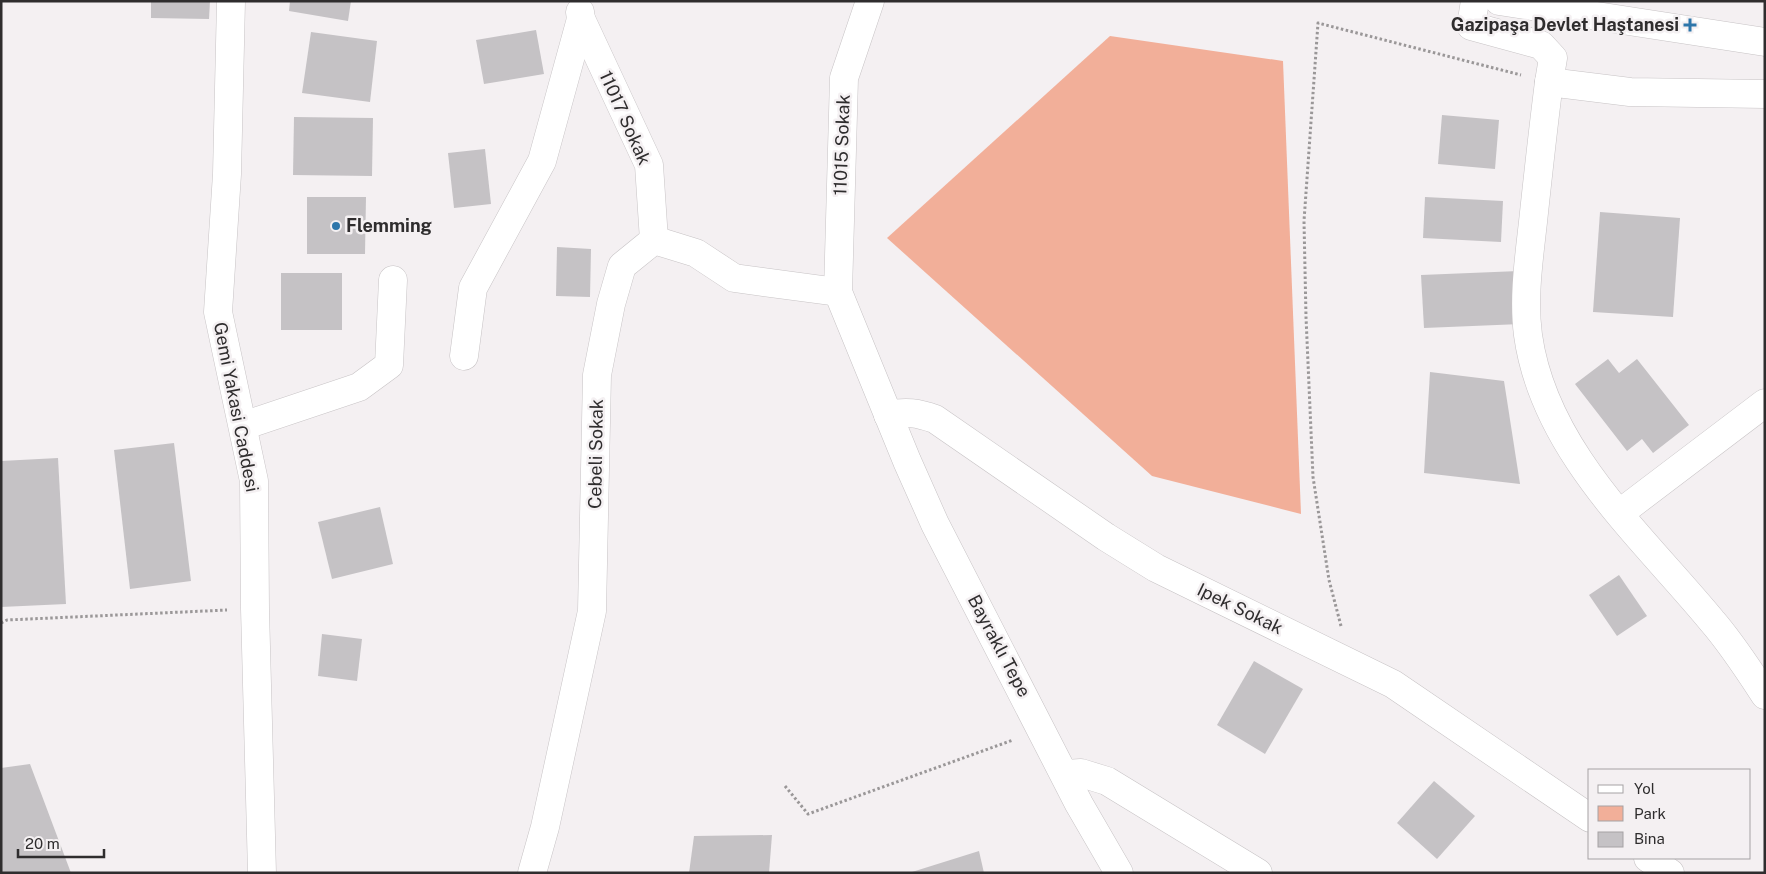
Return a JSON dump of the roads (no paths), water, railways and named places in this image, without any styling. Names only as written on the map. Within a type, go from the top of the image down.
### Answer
[{"type":"street","name":"Gemi Yakasi Caddesi","points":[[231,1],[227,174],[218,312],[254,481],[255,609],[262,873]]},
{"type":"street","name":"11015 Sokak","points":[[838,292],[844,78],[870,1]]},
{"type":"street","points":[[1475,1],[1471,26],[1541,45],[1553,58],[1527,275],[1528,335],[1541,383],[1559,426],[1586,470],[1620,513],[1713,621],[1765,695]]},
{"type":"street","points":[[1499,1],[1765,42]]},
{"type":"street","points":[[464,356],[473,288],[542,161],[580,10]]},
{"type":"street","name":"11017 Sokak","points":[[580,10],[649,165],[654,240]]},
{"type":"street","points":[[1549,82],[1630,92],[1765,94]]},
{"type":"street","points":[[654,240],[696,254],[734,278],[838,292]]},
{"type":"street","name":"Cebeli Sokak","points":[[532,873],[545,827],[592,611],[597,375],[611,304],[622,266],[654,240]]},
{"type":"street","points":[[243,426],[359,387],[389,365],[393,280]]},
{"type":"street","name":"Bayraklı Tepe","points":[[838,292],[935,524],[1066,774],[1079,804],[1119,873]]},
{"type":"street","points":[[1620,513],[1765,403]]},
{"type":"street","name":"Ipek Sokak","points":[[888,415],[903,412],[921,414],[935,419],[1106,537],[1156,568],[1393,684],[1437,712],[1588,817]]},
{"type":"street","points":[[1066,774],[1081,774],[1107,781],[1258,873]]},
{"type":"street","points":[[1649,859],[1670,873]]},
{"type":"place","name":"Gazipaşa Devlet Haştanesi","points":[[1690,25]]},
{"type":"place","name":"Flemming","points":[[336,226]]}]
